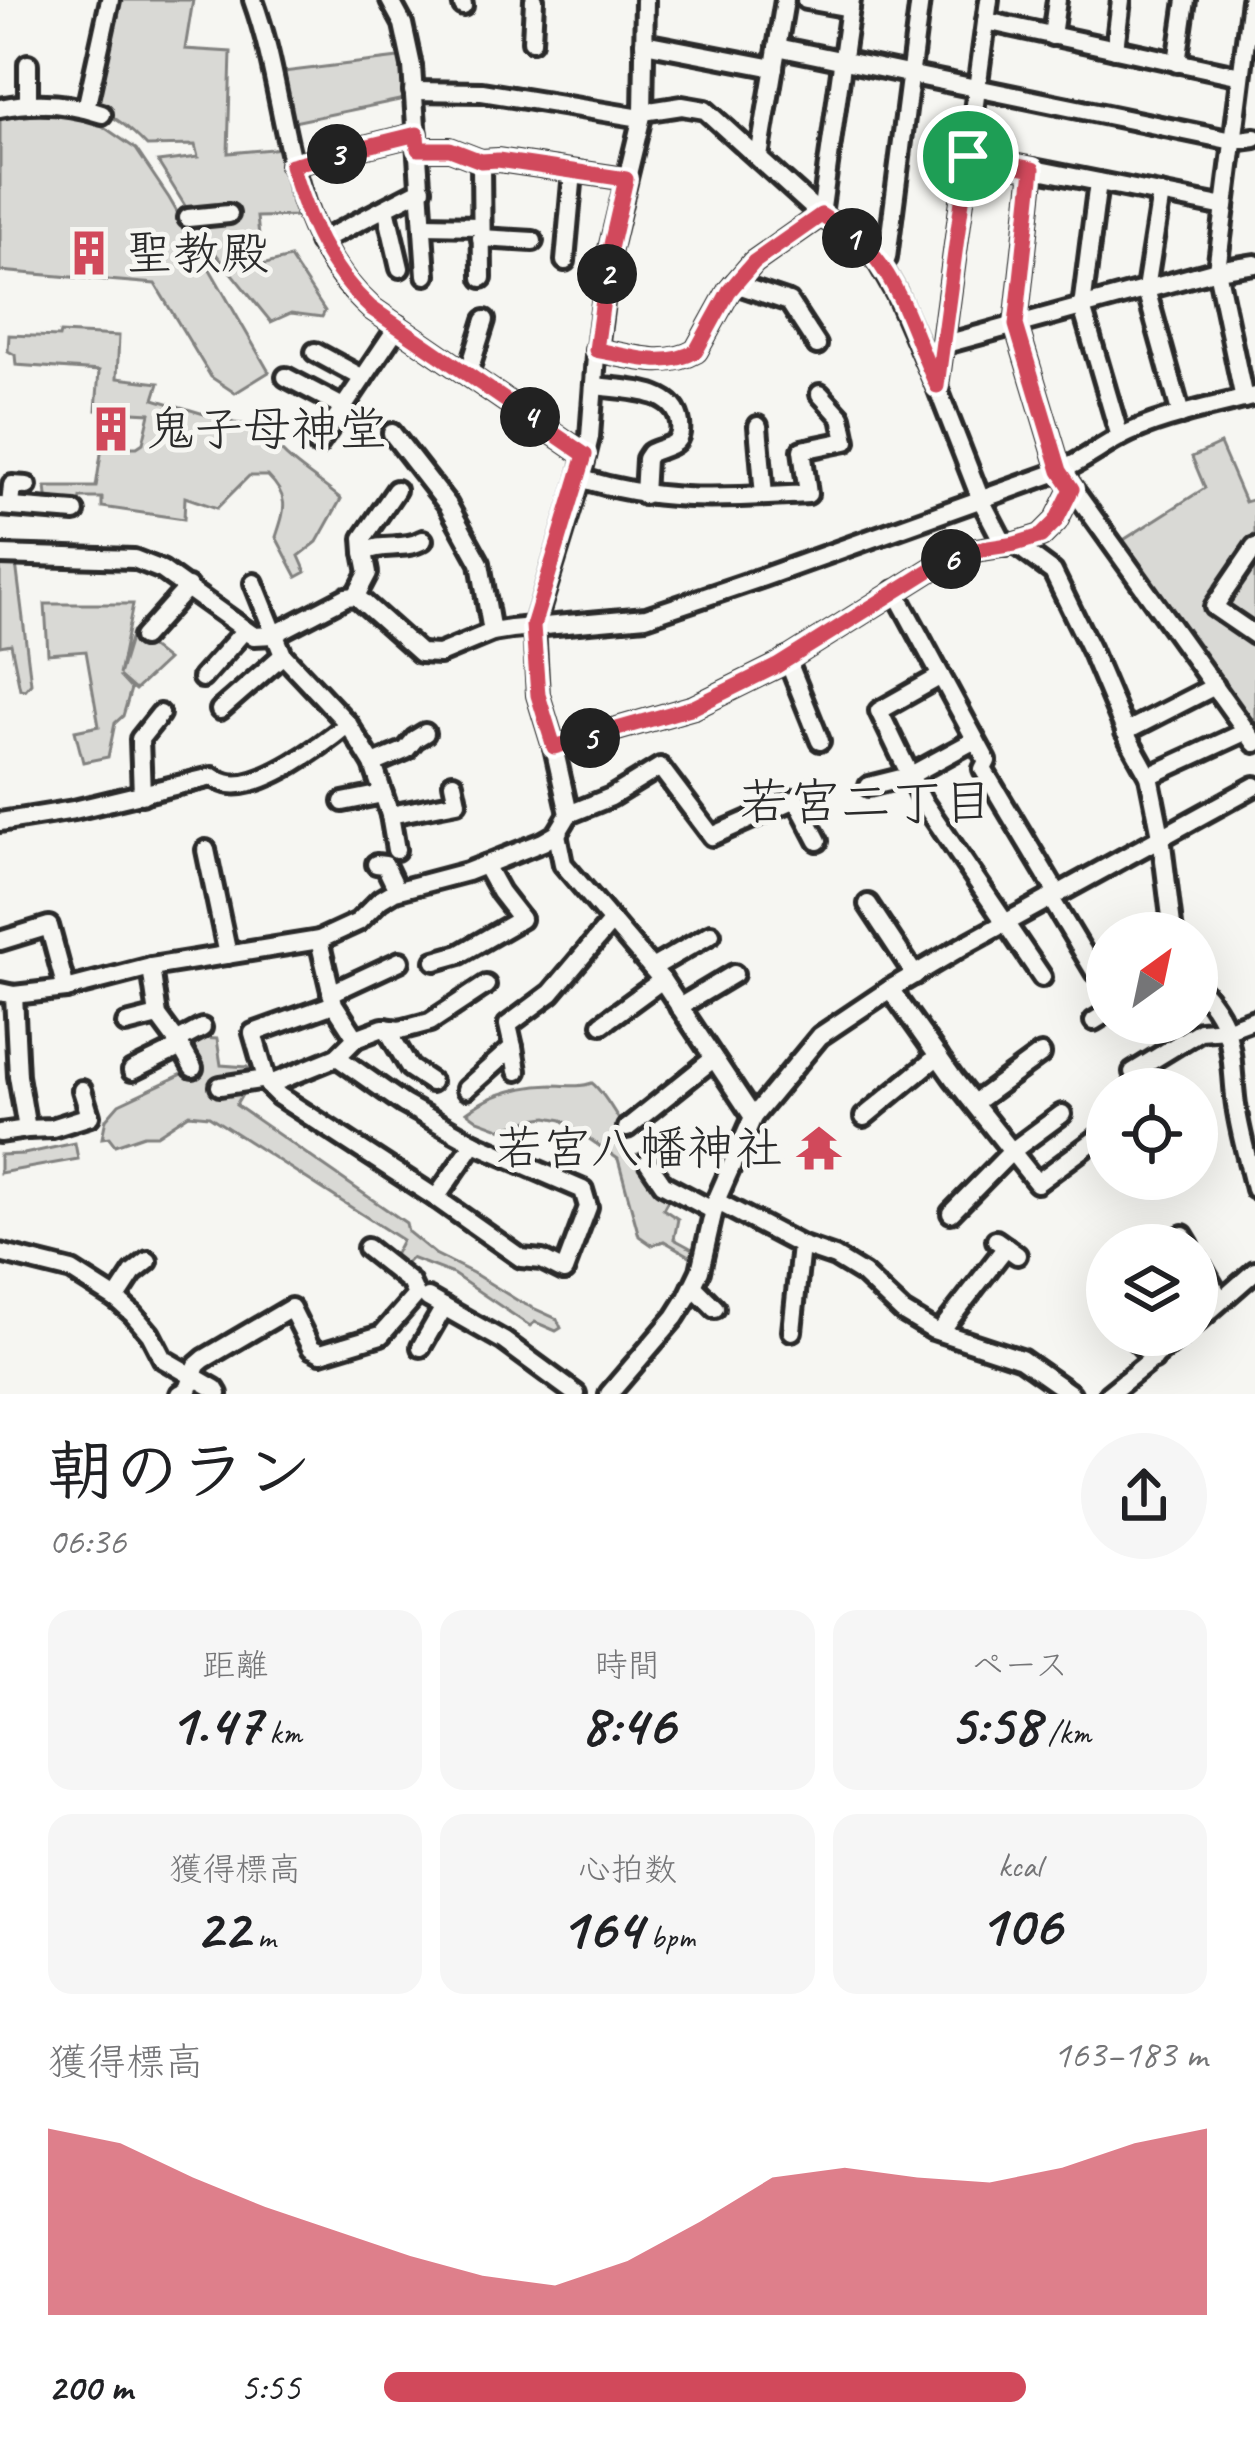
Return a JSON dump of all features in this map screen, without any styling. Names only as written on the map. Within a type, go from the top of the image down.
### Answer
[{"type":"street","points":[[0,108],[28,103],[94,111],[110,0]]},
{"type":"street","points":[[253,0],[267,39],[305,212],[319,242],[353,291],[585,455]]},
{"type":"street","points":[[390,0],[410,46],[426,275]]},
{"type":"street","points":[[532,41],[534,0]]},
{"type":"street","points":[[568,814],[538,695],[533,626],[585,455],[610,249],[642,115],[646,0]]},
{"type":"street","points":[[759,157],[785,0]]},
{"type":"street","points":[[596,350],[670,361],[696,351],[735,284],[754,262],[821,215],[851,4],[806,0]]},
{"type":"street","points":[[879,263],[887,257],[920,0]]},
{"type":"street","points":[[937,386],[988,0]]},
{"type":"street","points":[[1052,36],[1057,0]]},
{"type":"street","points":[[1115,49],[1121,0]]},
{"type":"street","points":[[1177,62],[1186,0]]},
{"type":"street","points":[[0,555],[134,559],[188,587],[244,631],[269,639],[356,596],[420,653],[439,654],[492,632],[646,616],[1060,471],[1120,437],[1180,415],[1250,398],[1217,270],[1251,0]]},
{"type":"street","points":[[986,21],[1241,76]]},
{"type":"street","points":[[644,43],[774,68]]},
{"type":"street","points":[[777,47],[1233,141],[1255,138]]},
{"type":"street","points":[[28,64],[28,103]]},
{"type":"street","points":[[413,91],[482,92],[642,115],[682,106],[705,110],[821,215],[871,251],[896,293],[981,500],[1010,545],[1053,572],[1149,776],[1170,912]]},
{"type":"street","points":[[291,165],[418,142],[481,161],[626,179]]},
{"type":"street","points":[[968,156],[1225,207]]},
{"type":"street","points":[[481,161],[482,278]]},
{"type":"street","points":[[1033,169],[1016,325],[1060,471],[1251,737],[1149,776]]},
{"type":"street","points":[[565,261],[573,172]]},
{"type":"street","points":[[1098,182],[1082,307],[1120,437]]},
{"type":"street","points":[[319,242],[422,189]]},
{"type":"street","points":[[1161,194],[1146,289],[1180,415]]},
{"type":"street","points":[[386,208],[400,268]]},
{"type":"street","points":[[188,218],[229,214]]},
{"type":"street","points":[[424,225],[533,241]]},
{"type":"street","points":[[942,345],[1217,270],[1255,264]]},
{"type":"street","points":[[735,284],[789,302],[817,345]]},
{"type":"street","points":[[468,374],[485,320]]},
{"type":"street","points":[[318,445],[398,326]]},
{"type":"street","points":[[315,352],[363,378]]},
{"type":"street","points":[[286,377],[344,407]]},
{"type":"street","points":[[596,386],[656,395],[679,414],[681,434],[673,447],[657,449],[646,459],[644,495]]},
{"type":"street","points":[[580,478],[644,495],[708,500],[808,494],[802,450],[846,441],[841,417],[820,394]]},
{"type":"street","points":[[758,426],[764,496]]},
{"type":"street","points":[[392,434],[448,505],[480,563],[492,632]]},
{"type":"street","points":[[27,486],[11,485],[5,506],[75,512]]},
{"type":"street","points":[[554,747],[694,707],[787,659],[943,562],[1041,536],[1056,521],[1072,489]]},
{"type":"street","points":[[356,596],[368,573],[362,538],[396,490]]},
{"type":"street","points":[[364,551],[412,547],[423,540]]},
{"type":"street","points":[[1255,547],[1214,607],[1255,635]]},
{"type":"street","points":[[254,584],[269,639],[348,724],[374,764],[396,850]]},
{"type":"street","points":[[143,637],[188,587]]},
{"type":"street","points":[[895,591],[987,761],[982,769],[1086,955]]},
{"type":"street","points":[[202,678],[244,631]]},
{"type":"street","points":[[220,710],[283,655]]},
{"type":"street","points":[[787,659],[820,741]]},
{"type":"street","points":[[941,676],[879,711],[922,800],[1042,976]]},
{"type":"street","points":[[1126,732],[1215,686]]},
{"type":"street","points":[[142,795],[140,740],[160,714]]},
{"type":"street","points":[[0,822],[212,777],[231,784],[251,783],[315,752],[348,724]]},
{"type":"street","points":[[374,764],[406,750],[425,733]]},
{"type":"street","points":[[869,786],[909,776],[975,740]]},
{"type":"street","points":[[27,1129],[7,993],[67,989],[151,967],[319,940],[358,922],[397,890],[485,865],[543,842],[556,834],[568,814],[660,767],[712,836],[796,799],[818,841]]},
{"type":"street","points":[[390,815],[457,802],[453,783]]},
{"type":"street","points":[[609,1394],[675,1317],[700,1271],[715,1206],[753,1118],[820,1036],[1006,922],[1255,786]]},
{"type":"street","points":[[343,802],[383,794]]},
{"type":"street","points":[[556,834],[563,864],[657,974],[753,1118]]},
{"type":"street","points":[[206,850],[228,955]]},
{"type":"street","points":[[376,865],[385,865],[397,890]]},
{"type":"street","points":[[435,961],[460,954],[521,919],[485,865]]},
{"type":"street","points":[[868,904],[914,975]]},
{"type":"street","points":[[517,1071],[508,1025],[551,993],[613,921]]},
{"type":"street","points":[[0,940],[49,926],[67,989]]},
{"type":"street","points":[[602,1024],[711,934]]},
{"type":"street","points":[[319,940],[333,998],[356,1037]]},
{"type":"street","points":[[338,1057],[404,1104],[474,1143],[583,1190],[588,1207],[564,1271],[542,1260],[521,1258],[279,1096],[267,1082],[253,1033],[333,998],[400,961]]},
{"type":"street","points":[[151,967],[158,1016],[193,1069]]},
{"type":"street","points":[[679,1007],[734,974]]},
{"type":"street","points":[[220,1086],[267,1082],[338,1057],[356,1037],[430,1022],[486,986]]},
{"type":"street","points":[[890,989],[1037,1183],[1086,1147]]},
{"type":"street","points":[[1218,1015],[1228,1029],[1235,1096],[1255,1190]]},
{"type":"street","points":[[126,1024],[158,1016]]},
{"type":"street","points":[[1140,1068],[1200,1031],[1228,1029],[1255,1019]]},
{"type":"street","points":[[132,1071],[202,1028]]},
{"type":"street","points":[[386,1028],[410,1068],[431,1082]]},
{"type":"street","points":[[466,1089],[513,1047]]},
{"type":"street","points":[[974,1103],[1041,1054]]},
{"type":"street","points":[[864,1117],[938,1056]]},
{"type":"street","points":[[627,1128],[713,1059]]},
{"type":"street","points":[[1235,1096],[1255,1087]]},
{"type":"street","points":[[0,1133],[52,1128],[90,1116],[82,1090]]},
{"type":"street","points":[[951,1213],[1012,1151],[1062,1114]]},
{"type":"street","points":[[436,1198],[474,1143]]},
{"type":"street","points":[[648,1162],[663,1184],[835,1257],[863,1274],[903,1312],[940,1332],[1021,1359],[1070,1394]]},
{"type":"street","points":[[791,1331],[801,1246]]},
{"type":"street","points":[[940,1332],[1007,1247]]},
{"type":"street","points":[[180,1394],[188,1390],[204,1359],[291,1308],[311,1348],[321,1354],[387,1331],[416,1295],[410,1282],[367,1248]]},
{"type":"street","points":[[0,1253],[72,1271],[116,1299],[150,1334],[164,1359],[218,1394]]},
{"type":"street","points":[[116,1299],[133,1273],[148,1262]]},
{"type":"street","points":[[1218,1303],[1255,1270]]},
{"type":"street","points":[[693,1286],[715,1308]]},
{"type":"street","points":[[1218,1295],[1221,1300]]},
{"type":"street","points":[[421,1347],[436,1302],[504,1341],[575,1394]]},
{"type":"street","points":[[1151,1356],[1154,1359]]},
{"type":"street","points":[[1109,1394],[1158,1356]]},
{"type":"shaded area","points":[[112,0],[193,0],[185,49],[231,52],[228,153],[283,148],[301,216],[257,217],[262,265],[290,258],[325,311],[322,317],[291,313],[271,322],[211,248],[158,162],[198,157],[195,145],[147,146],[120,122],[89,105]]},
{"type":"shaded area","points":[[407,57],[409,98],[294,122],[283,72]]},
{"type":"shaded area","points":[[0,113],[98,123],[136,149],[269,372],[235,393],[211,377],[155,284],[0,271]]},
{"type":"shaded area","points":[[60,333],[119,336],[117,378],[159,383],[154,399],[263,427],[288,458],[341,499],[317,542],[299,556],[306,572],[297,577],[276,537],[284,504],[268,476],[249,476],[217,508],[185,497],[184,519],[102,507],[102,498],[81,498],[79,508],[48,505],[46,487],[96,487],[102,447],[143,443],[150,413],[96,410],[99,371],[16,365],[15,355],[8,351],[9,335],[59,337]]},
{"type":"shaded area","points":[[1220,444],[1245,502],[1255,499],[1255,728],[1122,541],[1205,488],[1192,457]]},
{"type":"shaded area","points":[[0,562],[16,563],[31,683],[25,690],[20,689],[11,644],[0,646]]},
{"type":"shaded area","points":[[45,604],[133,604],[119,675],[132,632],[167,660],[135,690],[119,676],[131,689],[123,716],[115,723],[108,757],[83,762],[75,731],[99,726],[86,651],[48,654]]},
{"type":"shaded area","points":[[200,1038],[217,1039],[221,1065],[247,1067],[253,1076],[236,1105],[406,1223],[408,1232],[435,1254],[557,1319],[561,1328],[556,1331],[535,1322],[530,1326],[453,1274],[411,1258],[405,1264],[393,1257],[402,1240],[209,1116],[189,1114],[157,1135],[115,1145],[109,1137],[102,1138],[106,1119],[119,1104],[195,1068],[182,1046]]},
{"type":"shaded area","points":[[592,1083],[626,1131],[621,1143],[630,1157],[640,1153],[669,1198],[663,1209],[678,1219],[674,1239],[698,1252],[697,1260],[664,1241],[652,1245],[639,1236],[618,1159],[562,1120],[532,1119],[502,1129],[467,1112],[518,1089]]},
{"type":"shaded area","points":[[75,1143],[78,1159],[0,1173],[0,1155]]},
{"type":"place","name":"聖教殿","points":[[89,253]]},
{"type":"place","name":"鬼子母神堂","points":[[111,429]]},
{"type":"place","name":"若宮八幡神社","points":[[819,1148]]},
{"type":"district","name":"若宮二丁目","points":[[866,802]]},
{"type":"route","points":[[417,134],[418,149],[450,149],[481,161],[626,179],[610,249],[596,350],[652,360],[670,361],[696,351],[729,291],[754,262],[821,215],[871,251],[896,293],[937,386],[968,156],[1033,169],[1016,325],[1060,471],[1072,489],[1056,521],[1041,536],[943,562],[777,666],[694,707],[554,747],[538,695],[533,626],[585,455],[353,291],[319,242],[291,165],[417,134]]}]
